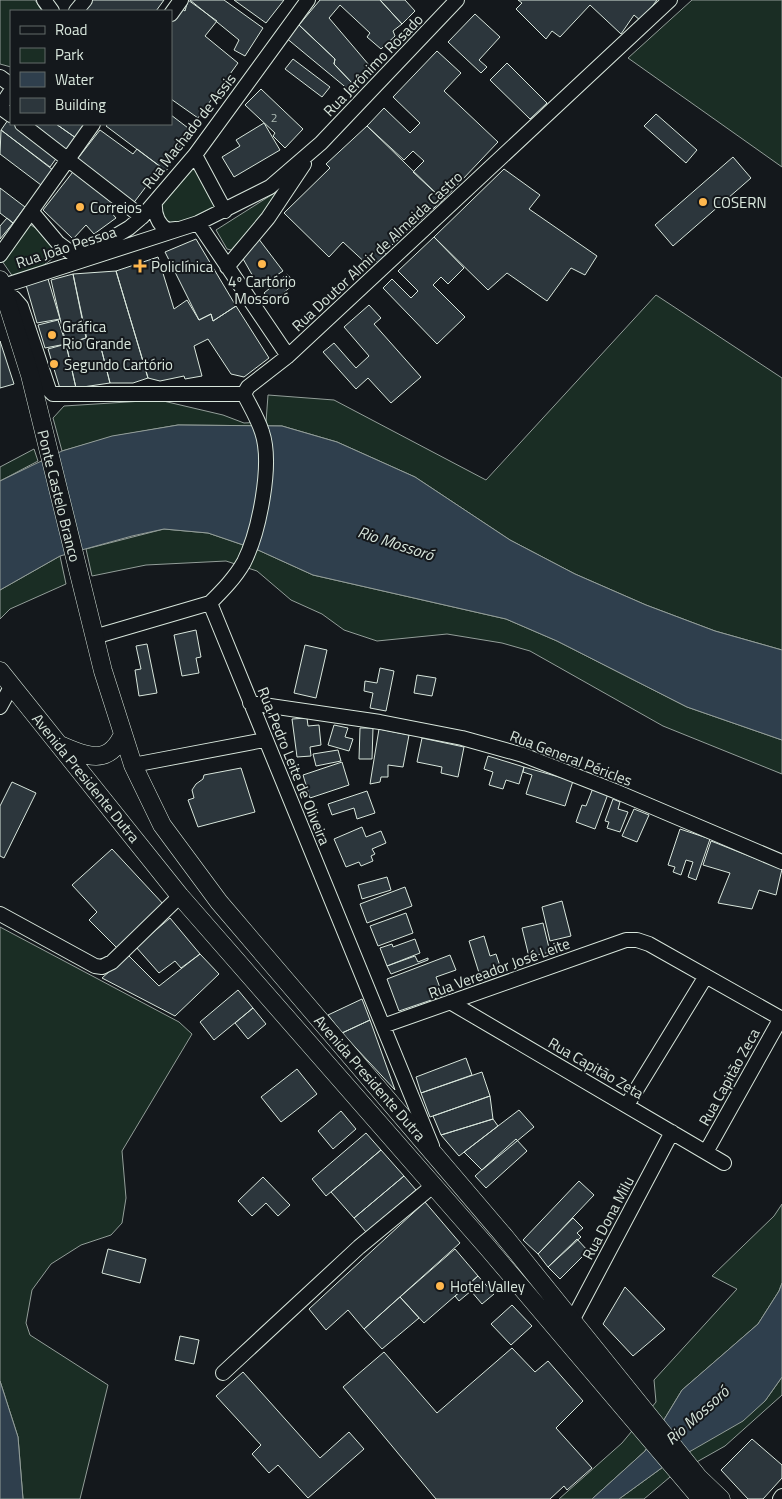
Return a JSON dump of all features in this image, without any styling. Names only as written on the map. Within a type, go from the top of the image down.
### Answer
[{"type":"main road","name":"Ponte Castelo Branco","points":[[1,286],[30,375],[89,617]]},
{"type":"main road","name":"Avenida Presidente Dutra","points":[[89,617],[133,765],[162,825],[219,902],[435,1154],[573,1319],[641,1417]]},
{"type":"main road","name":"Avenida Presidente Dutra","points":[[0,671],[200,919],[488,1248],[641,1417],[693,1480],[721,1499]]},
{"type":"main road","points":[[58,743],[85,755],[101,756],[111,753],[117,747],[123,734]]},
{"type":"main road","points":[[200,919],[219,902]]},
{"type":"main road","points":[[488,1248],[504,1236]]},
{"type":"main road","name":"Avenida Presidente Dutra","points":[[693,1480],[701,1499]]},
{"type":"street","points":[[77,10],[85,0]]},
{"type":"street","points":[[172,13],[181,0]]},
{"type":"street","name":"Rua Machado de Assis","points":[[31,211],[58,243],[73,254],[97,248],[130,228],[142,217],[195,155],[308,0]]},
{"type":"street","name":"Rua Jerônimo Rosado","points":[[225,211],[270,187],[312,152],[457,0]]},
{"type":"street","name":"Rua Doutor Almir de Almeida Castro","points":[[244,394],[255,381],[288,356],[670,0]]},
{"type":"street","points":[[0,107],[10,92]]},
{"type":"street","points":[[23,125],[142,217]]},
{"type":"street","points":[[0,255],[92,125]]},
{"type":"street","name":"Rua Jerônimo Rosado","points":[[227,267],[268,218],[312,152]]},
{"type":"street","points":[[195,155],[225,211]]},
{"type":"street","points":[[154,202],[154,210],[161,224],[167,230],[176,229]]},
{"type":"street","name":"Rua João Pessoa","points":[[1,286],[198,222],[225,211]]},
{"type":"street","points":[[198,222],[288,356]]},
{"type":"street","points":[[1,286],[21,306],[49,390],[53,394],[244,394],[262,432],[267,474],[263,496],[244,561],[235,575],[210,604],[94,637]]},
{"type":"street","name":"Rua Pedro Leite de Oliveira","points":[[210,604],[264,740],[435,1154]]},
{"type":"street","points":[[0,707],[12,685]]},
{"type":"street","name":"Rua General Péricles","points":[[250,703],[380,722],[462,738],[523,755],[640,801],[782,862]]},
{"type":"street","points":[[133,765],[264,740]]},
{"type":"street","points":[[0,914],[95,966],[102,967],[112,962],[180,896]]},
{"type":"street","name":"Rua Vereador José Leite","points":[[383,1026],[626,940],[637,940],[649,944],[706,976]]},
{"type":"street","points":[[627,1106],[706,976],[781,1019]]},
{"type":"street","name":"Rua Capitão Zeta","points":[[450,1002],[724,1163]]},
{"type":"street","name":"Rua Capitão Zeca","points":[[706,1152],[781,1019]]},
{"type":"street","name":"Rua Dona Milu","points":[[573,1319],[672,1132]]},
{"type":"street","points":[[223,1373],[359,1247],[434,1185]]},
{"type":"green space","points":[[0,0],[35,0],[41,10],[10,10],[10,67],[0,64]]},
{"type":"green space","points":[[692,0],[782,0],[782,167],[628,58]]},
{"type":"green space","points":[[190,167],[195,167],[217,206],[180,224],[169,225],[162,215],[159,203]]},
{"type":"green space","points":[[278,192],[280,197],[231,250],[227,249],[216,230]]},
{"type":"green space","points":[[28,224],[36,228],[45,237],[56,256],[41,267],[13,277],[2,261]]},
{"type":"green space","points":[[656,295],[782,378],[782,650],[715,631],[646,605],[575,574],[510,540],[415,477],[337,442],[282,426],[178,425],[115,436],[62,451],[53,418],[64,406],[159,400],[223,415],[244,423],[266,422],[268,395],[334,400],[486,480]]},
{"type":"green space","points":[[34,449],[38,461],[0,481],[0,467]]},
{"type":"green space","points":[[164,529],[208,533],[258,550],[313,575],[506,619],[557,641],[687,707],[782,740],[782,774],[663,726],[530,651],[502,643],[447,634],[377,641],[344,630],[322,614],[291,600],[257,571],[226,561],[146,565],[92,576],[86,549]]},
{"type":"green space","points":[[60,556],[66,584],[10,609],[0,619],[0,590]]},
{"type":"green space","points":[[0,927],[179,1022],[192,1034],[122,1151],[126,1198],[122,1223],[111,1235],[81,1245],[51,1264],[32,1290],[26,1323],[30,1335],[108,1385],[80,1499],[23,1499],[18,1437],[0,1381]]},
{"type":"green space","points":[[782,1204],[782,1283],[758,1324],[682,1390],[645,1451],[592,1499],[559,1499],[622,1443],[656,1402],[654,1380],[737,1289],[712,1276],[774,1216]]},
{"type":"green space","points":[[782,1377],[782,1395],[725,1446],[670,1477],[644,1499],[619,1499],[663,1467],[765,1401]]},
{"type":"water","name":"Rio Mossoró","points":[[178,425],[282,426],[337,442],[415,477],[510,540],[575,574],[646,605],[715,631],[782,650],[782,740],[687,707],[557,641],[506,619],[313,575],[258,550],[208,533],[164,529],[132,536],[60,556],[0,590],[0,481],[62,451],[112,436]]},
{"type":"water","name":"Rio Mossoró","points":[[782,1283],[782,1377],[765,1401],[743,1421],[663,1467],[619,1499],[592,1499],[645,1451],[682,1390],[758,1324]]},
{"type":"water","points":[[0,1381],[18,1437],[23,1499],[0,1499]]},
{"type":"building","points":[[91,0],[164,0],[157,10],[84,10]]},
{"type":"building","points":[[188,0],[217,21],[205,36],[238,63],[198,118],[172,100],[172,22],[181,8],[185,11]]},
{"type":"building","points":[[190,0],[224,0],[263,28],[245,56],[234,50],[239,40]]},
{"type":"building","points":[[234,0],[284,0],[266,23]]},
{"type":"building","points":[[320,0],[380,0],[402,24],[393,31],[395,36],[381,49],[367,37],[370,33],[340,5],[329,18],[369,65],[353,84],[334,64],[335,59],[299,25]]},
{"type":"building","points":[[380,0],[405,0],[415,11],[402,24]]},
{"type":"building","points":[[518,0],[657,0],[641,21],[634,15],[621,34],[590,5],[560,37],[552,31],[546,39],[516,9],[522,3]]},
{"type":"building","points":[[475,14],[500,37],[479,60],[487,67],[481,73],[448,42]]},
{"type":"building","points":[[299,25],[335,59],[334,64],[353,84],[349,90],[285,37]]},
{"type":"building","points":[[437,51],[461,73],[444,91],[498,142],[443,200],[413,172],[424,161],[413,151],[404,160],[367,126],[384,108],[410,133],[420,123],[393,97]]},
{"type":"building","points":[[293,59],[330,87],[322,97],[285,69]]},
{"type":"building","points":[[507,63],[547,103],[530,119],[490,80]]},
{"type":"building","points":[[261,89],[303,129],[285,148],[273,136],[275,133],[245,105]]},
{"type":"building","points":[[656,114],[697,150],[686,163],[644,126]]},
{"type":"building","points":[[172,116],[192,131],[172,157],[174,159],[166,171],[106,126],[172,125]]},
{"type":"building","points":[[8,120],[10,125],[15,125],[58,156],[50,167],[1,130]]},
{"type":"building","points":[[264,123],[280,150],[234,177],[222,157],[240,146],[236,140]]},
{"type":"building","points":[[30,125],[57,125],[76,138],[66,152]]},
{"type":"building","points":[[57,125],[85,125],[76,138]]},
{"type":"building","points":[[367,126],[443,200],[384,252],[391,258],[381,266],[375,260],[370,267],[343,242],[329,257],[284,213],[330,168],[326,164]]},
{"type":"building","points":[[1,130],[53,170],[41,185],[0,154]]},
{"type":"building","points":[[100,130],[133,154],[137,149],[161,167],[132,205],[75,162]]},
{"type":"building","name":"COSERN","points":[[733,157],[751,178],[673,246],[655,225]]},
{"type":"building","name":"Correios","points":[[76,168],[118,203],[109,210],[116,218],[94,234],[86,225],[73,239],[43,210]]},
{"type":"building","points":[[504,169],[540,195],[529,209],[597,256],[585,275],[571,268],[547,301],[507,273],[488,290],[434,237]]},
{"type":"building","points":[[0,188],[25,207],[13,223],[0,213]]},
{"type":"building","points":[[7,218],[13,223],[0,239],[0,226]]},
{"type":"building","points":[[434,237],[464,268],[448,284],[441,277],[433,285],[465,317],[437,344],[383,288],[392,279],[411,298],[418,291],[398,271]]},
{"type":"building","name":"4º Cartório Mossoró","points":[[258,238],[283,271],[259,287],[242,257]]},
{"type":"building","points":[[196,239],[236,306],[213,321],[211,314],[199,320],[165,252]]},
{"type":"building","points":[[158,257],[174,309],[187,300],[199,320],[211,314],[213,321],[236,306],[269,358],[244,377],[231,374],[208,339],[194,346],[202,376],[185,379],[184,376],[160,381],[148,378],[116,271]]},
{"type":"building","points":[[116,271],[148,378],[133,383],[110,383],[99,340],[88,344],[73,274]]},
{"type":"building","points":[[73,274],[86,338],[66,344],[51,280]]},
{"type":"building","points":[[287,274],[295,283],[272,303],[264,293]]},
{"type":"building","points":[[48,279],[60,319],[37,323],[26,285]]},
{"type":"building","points":[[369,305],[381,318],[374,324],[421,377],[391,403],[368,378],[356,389],[323,352],[334,343],[356,368],[369,356],[344,327]]},
{"type":"building","name":"Gráfica Rio Grande","points":[[58,320],[66,344],[45,348],[38,325]]},
{"type":"building","points":[[86,338],[88,344],[99,340],[110,383],[76,388],[66,344]]},
{"type":"building","points":[[0,341],[14,384],[0,388]]},
{"type":"building","points":[[66,344],[76,388],[61,392],[48,349]]},
{"type":"building","points":[[196,630],[201,657],[196,658],[199,673],[182,676],[174,635]]},
{"type":"building","points":[[147,644],[157,693],[139,696],[135,670],[141,669],[136,646]]},
{"type":"building","points":[[305,645],[327,650],[316,698],[294,693]]},
{"type":"building","points":[[380,668],[394,671],[386,711],[370,708],[373,693],[364,691],[365,681],[377,683]]},
{"type":"building","points":[[417,675],[436,678],[432,696],[414,693]]},
{"type":"building","points":[[307,718],[308,726],[319,725],[321,745],[310,747],[311,756],[297,757],[292,719]]},
{"type":"building","points":[[334,725],[348,728],[345,737],[353,739],[349,751],[328,745]]},
{"type":"building","points":[[360,728],[373,728],[372,759],[359,759]]},
{"type":"building","points":[[379,729],[409,735],[403,767],[388,765],[388,777],[381,777],[380,782],[370,784]]},
{"type":"building","points":[[422,738],[464,747],[458,777],[441,773],[442,767],[417,762]]},
{"type":"building","points":[[338,750],[341,761],[316,766],[313,754]]},
{"type":"building","points":[[488,756],[524,767],[519,784],[506,780],[503,789],[489,785],[493,772],[484,769]]},
{"type":"building","points":[[342,762],[349,785],[310,798],[303,775]]},
{"type":"building","points":[[524,767],[573,781],[565,806],[526,794],[532,775],[523,772]]},
{"type":"building","points":[[241,768],[255,812],[198,827],[188,800],[194,798],[192,790],[196,784],[203,779],[204,775]]},
{"type":"building","points":[[12,782],[36,793],[4,858],[0,856],[0,806]]},
{"type":"building","points":[[593,788],[608,794],[595,829],[576,822],[582,805],[586,806]]},
{"type":"building","points":[[367,791],[375,813],[357,819],[354,808],[332,815],[328,804]]},
{"type":"building","points":[[613,799],[620,802],[618,809],[628,812],[620,832],[607,828],[609,822],[605,821]]},
{"type":"building","points":[[634,809],[649,815],[637,842],[622,836]]},
{"type":"building","points":[[362,827],[366,837],[381,831],[386,843],[372,849],[375,854],[371,856],[373,861],[361,866],[359,862],[346,867],[334,839]]},
{"type":"building","points":[[680,829],[710,839],[696,880],[688,877],[693,862],[686,860],[681,875],[673,872],[675,867],[668,865]]},
{"type":"building","points":[[711,841],[782,869],[776,895],[759,890],[752,909],[718,903],[730,873],[703,865]]},
{"type":"building","points":[[112,849],[165,906],[118,949],[89,920],[97,912],[72,885]]},
{"type":"building","points":[[387,877],[391,890],[362,899],[358,885]]},
{"type":"building","points":[[405,887],[412,906],[367,923],[360,904]]},
{"type":"building","points":[[562,901],[571,936],[550,941],[542,907]]},
{"type":"building","points":[[406,913],[413,933],[378,946],[370,926]]},
{"type":"building","points":[[170,918],[200,954],[181,968],[175,961],[159,973],[136,947]]},
{"type":"building","points":[[543,923],[550,952],[529,957],[522,928]]},
{"type":"building","points":[[484,936],[490,956],[496,954],[501,969],[480,976],[469,941]]},
{"type":"building","points":[[415,939],[420,953],[387,966],[380,948],[392,944],[393,947]]},
{"type":"building","points":[[200,954],[219,974],[175,1016],[102,978],[128,955],[159,986]]},
{"type":"building","points":[[450,955],[456,970],[436,977],[443,996],[399,1011],[387,979]]},
{"type":"building","points":[[415,956],[418,962],[428,958],[428,960],[391,974],[387,966]]},
{"type":"building","points":[[238,990],[253,1008],[214,1040],[200,1022]]},
{"type":"building","points":[[362,999],[370,1020],[342,1033],[328,1015]]},
{"type":"building","points":[[253,1008],[266,1024],[248,1039],[235,1023]]},
{"type":"building","points":[[370,1020],[395,1090],[342,1033]]},
{"type":"building","points":[[466,1058],[472,1075],[421,1093],[416,1077]]},
{"type":"building","points":[[297,1069],[317,1094],[281,1122],[261,1097]]},
{"type":"building","points":[[482,1072],[490,1096],[430,1117],[421,1093]]},
{"type":"building","points":[[490,1096],[493,1119],[441,1135],[433,1116]]},
{"type":"building","points":[[519,1110],[534,1127],[482,1170],[464,1152]]},
{"type":"building","points":[[341,1111],[356,1129],[333,1149],[318,1131]]},
{"type":"building","points":[[493,1119],[498,1126],[459,1156],[441,1135]]},
{"type":"building","points":[[366,1133],[381,1150],[326,1196],[312,1179]]},
{"type":"building","points":[[516,1139],[527,1151],[486,1188],[475,1176]]},
{"type":"building","points":[[381,1150],[404,1176],[354,1218],[331,1192]]},
{"type":"building","points":[[404,1176],[416,1190],[366,1232],[354,1218]]},
{"type":"building","points":[[263,1177],[290,1205],[278,1216],[266,1203],[252,1216],[238,1201]]},
{"type":"building","points":[[579,1181],[594,1195],[538,1254],[523,1240]]},
{"type":"building","points":[[425,1202],[460,1243],[364,1329],[348,1310],[326,1330],[309,1309]]},
{"type":"building","points":[[573,1218],[583,1228],[577,1233],[581,1237],[548,1267],[538,1254]]},
{"type":"building","points":[[577,1239],[588,1251],[560,1279],[548,1267]]},
{"type":"building","points":[[108,1249],[146,1259],[140,1283],[102,1273]]},
{"type":"building","name":"Hotel Valley","points":[[455,1249],[478,1276],[424,1323],[400,1297]]},
{"type":"building","points":[[478,1276],[494,1294],[482,1304],[471,1291],[459,1301],[455,1296]]},
{"type":"building","points":[[625,1287],[665,1329],[633,1356],[603,1324]]},
{"type":"building","points":[[400,1297],[419,1318],[382,1349],[364,1329]]},
{"type":"building","points":[[512,1305],[532,1326],[511,1345],[491,1324]]},
{"type":"building","points":[[180,1336],[199,1340],[194,1364],[175,1360]]},
{"type":"building","points":[[512,1348],[535,1372],[548,1361],[583,1401],[556,1428],[592,1468],[567,1490],[564,1486],[550,1499],[436,1499],[343,1387],[384,1352],[437,1413]]},
{"type":"building","points":[[243,1372],[320,1458],[349,1432],[364,1449],[308,1498],[278,1465],[269,1473],[252,1454],[261,1445],[216,1396]]},
{"type":"building","points":[[752,1439],[782,1465],[782,1478],[763,1499],[748,1499],[721,1470]]},
{"type":"place","name":"COSERN","points":[[703,202]]},
{"type":"place","name":"Correios","points":[[80,207]]},
{"type":"place","name":"4º Cartório Mossoró","points":[[262,264]]},
{"type":"place","name":"Policlínica","points":[[140,266]]},
{"type":"place","name":"Gráfica Rio Grande","points":[[52,335]]},
{"type":"place","name":"Segundo Cartório","points":[[54,364]]},
{"type":"place","name":"Hotel Valley","points":[[440,1286]]}]
